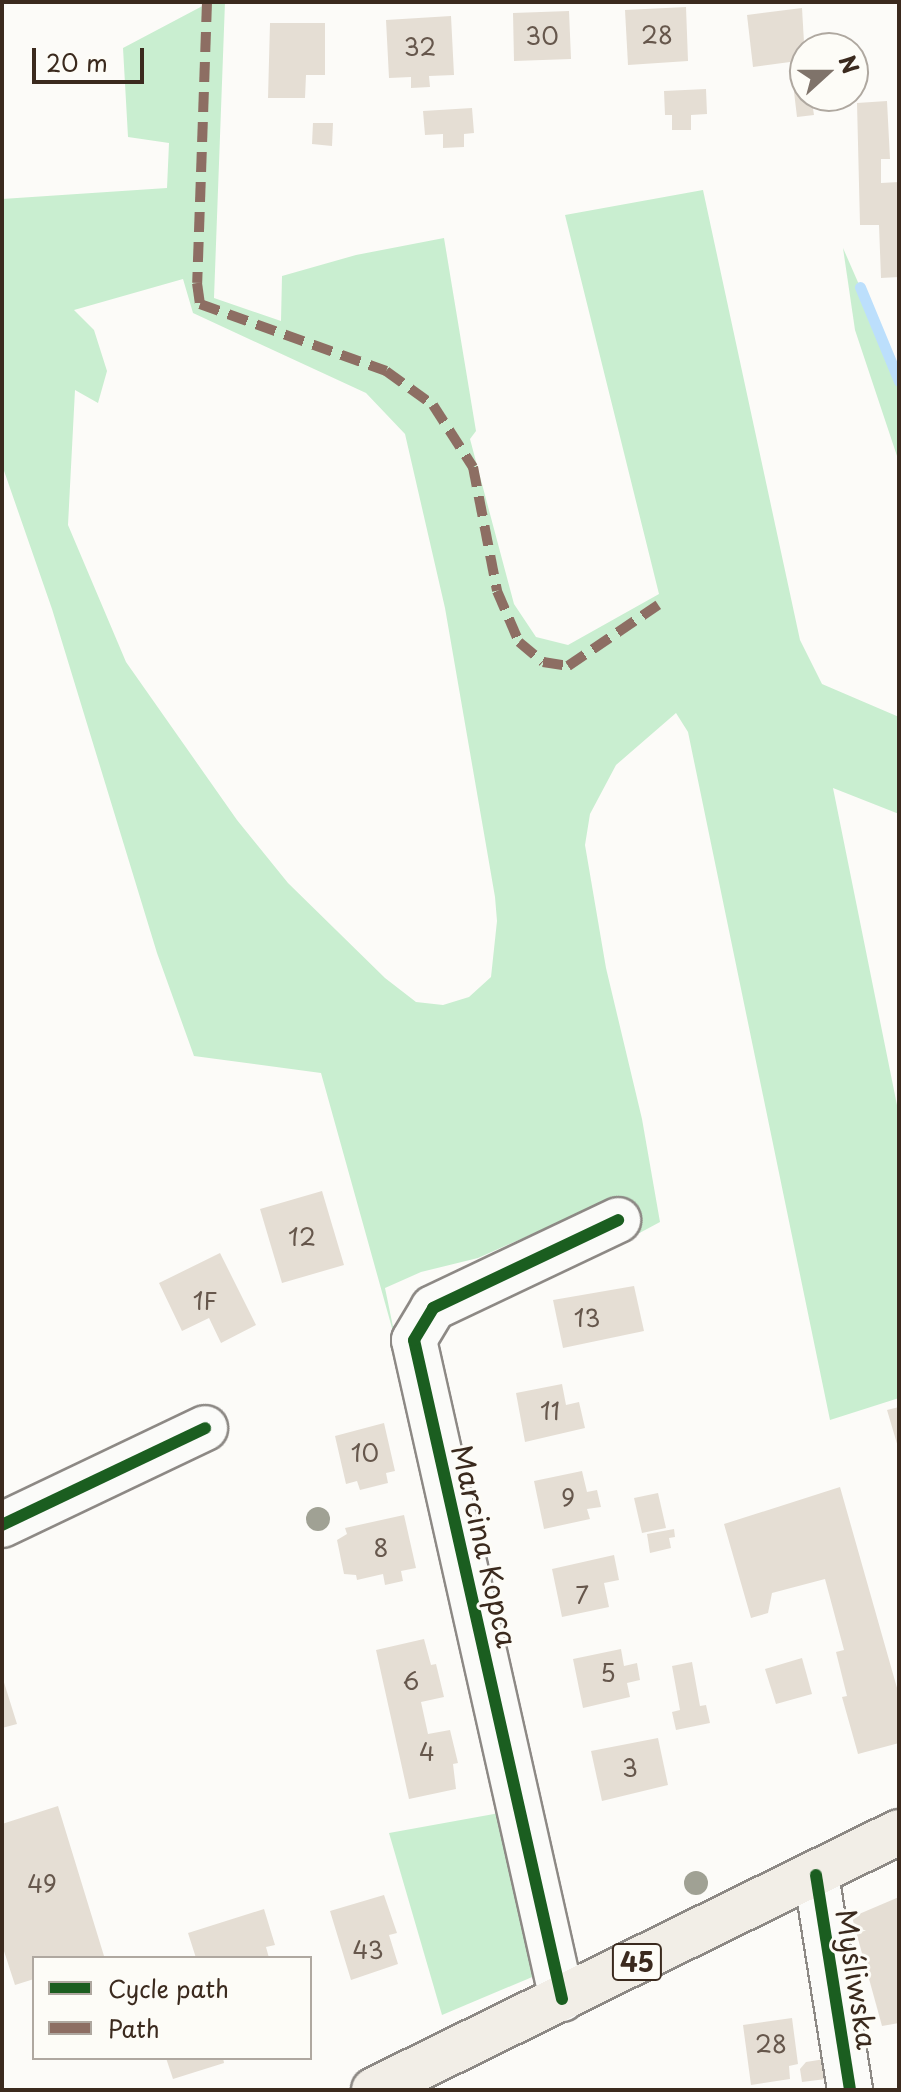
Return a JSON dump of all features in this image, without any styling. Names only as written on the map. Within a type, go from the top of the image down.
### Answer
[{"type":"main road","name":"45","points":[[374,2090],[899,1832]]},
{"type":"street","name":"Marcina Kopca","points":[[562,1999],[414,1340],[433,1308],[618,1220]]},
{"type":"street","points":[[2,1525],[205,1428]]},
{"type":"street","name":"Myśliwska","points":[[816,1875],[850,2090]]},
{"type":"green space","points":[[210,2],[225,2],[214,298],[281,321],[282,276],[356,255],[444,238],[476,431],[470,439],[514,604],[536,637],[568,645],[659,594],[565,215],[703,190],[800,640],[822,684],[899,717],[899,814],[833,788],[899,1115],[899,1398],[830,1420],[688,732],[676,713],[616,765],[590,814],[585,845],[606,968],[642,1119],[660,1222],[632,1237],[611,1199],[478,1258],[421,1272],[385,1288],[397,1346],[321,1073],[194,1056],[157,953],[52,609],[2,465],[2,199],[167,188],[169,143],[128,137],[123,48]],"holes":[[[183,279],[193,313],[366,393],[405,434],[445,608],[495,897],[497,921],[491,977],[469,997],[443,1005],[416,1002],[385,978],[288,883],[237,820],[126,662],[68,525],[75,390],[98,403],[107,371],[94,330],[74,310]]]},
{"type":"green space","points":[[843,248],[899,376],[899,462],[855,330]]},
{"type":"green space","points":[[505,1812],[537,1975],[442,2015],[389,1833]]},
{"type":"building","points":[[686,7],[688,61],[628,65],[625,10]]},
{"type":"building","points":[[802,8],[803,32],[789,32],[789,62],[753,67],[747,15]]},
{"type":"building","points":[[569,11],[571,59],[514,61],[513,13]]},
{"type":"building","points":[[451,16],[454,75],[429,76],[430,87],[411,88],[411,77],[389,78],[386,20]]},
{"type":"building","points":[[270,23],[325,23],[325,75],[306,75],[305,98],[268,98]]},
{"type":"building","points":[[706,89],[707,114],[691,115],[691,130],[672,130],[672,115],[665,115],[664,91]]},
{"type":"building","points":[[887,101],[890,159],[881,159],[881,183],[899,182],[899,277],[881,278],[879,225],[860,225],[857,112],[869,112],[869,102]]},
{"type":"building","points":[[472,108],[474,133],[464,134],[464,147],[443,148],[443,134],[425,135],[423,111]]},
{"type":"building","points":[[796,112],[814,112],[814,115],[797,117]]},
{"type":"building","points":[[313,123],[333,123],[332,146],[312,144]]},
{"type":"building","points":[[322,1191],[344,1265],[282,1283],[260,1209]]},
{"type":"building","points":[[220,1253],[256,1325],[221,1343],[209,1318],[182,1331],[159,1283]]},
{"type":"building","points":[[634,1286],[644,1331],[563,1348],[553,1300]]},
{"type":"building","points":[[562,1384],[566,1405],[579,1402],[585,1428],[525,1442],[516,1393]]},
{"type":"building","points":[[899,1407],[899,1446],[898,1447],[887,1410]]},
{"type":"building","points":[[384,1423],[395,1471],[386,1473],[388,1483],[360,1490],[357,1481],[346,1484],[335,1436]]},
{"type":"building","points":[[582,1471],[587,1492],[597,1490],[601,1507],[587,1509],[590,1519],[544,1529],[534,1481]]},
{"type":"building","points":[[840,1487],[899,1695],[899,1743],[858,1754],[842,1697],[847,1696],[836,1652],[844,1650],[825,1579],[772,1593],[768,1613],[751,1618],[724,1524]]},
{"type":"building","points":[[658,1493],[666,1528],[642,1533],[634,1498]]},
{"type":"building","points":[[404,1515],[416,1568],[401,1571],[403,1581],[385,1585],[383,1574],[357,1580],[356,1575],[344,1574],[337,1540],[347,1534],[345,1528]]},
{"type":"building","points":[[674,1529],[675,1537],[669,1538],[671,1548],[650,1553],[647,1534]]},
{"type":"building","points":[[614,1555],[619,1580],[604,1583],[609,1607],[562,1617],[552,1569]]},
{"type":"building","points":[[424,1639],[431,1665],[436,1664],[444,1697],[421,1702],[428,1734],[450,1730],[458,1763],[453,1764],[456,1789],[409,1799],[376,1650]]},
{"type":"building","points":[[621,1649],[624,1666],[637,1663],[640,1680],[627,1683],[630,1697],[583,1708],[573,1659]]},
{"type":"building","points":[[802,1658],[812,1694],[776,1704],[765,1669]]},
{"type":"building","points":[[692,1662],[700,1706],[706,1705],[710,1723],[676,1730],[672,1712],[680,1710],[672,1666]]},
{"type":"building","points":[[2,1676],[17,1724],[2,1728]]},
{"type":"building","points":[[658,1738],[668,1785],[602,1801],[591,1751]]},
{"type":"building","points":[[58,1806],[104,1956],[32,1956],[32,1980],[15,1985],[2,1945],[2,1824]]},
{"type":"building","points":[[384,1895],[397,1933],[389,1935],[398,1964],[351,1980],[330,1911]]},
{"type":"building","points":[[899,1897],[899,2023],[882,2026],[852,1917]]},
{"type":"building","points":[[264,1909],[275,1945],[266,1947],[268,1956],[195,1956],[188,1933]]},
{"type":"building","points":[[792,2018],[798,2064],[789,2066],[790,2079],[751,2085],[743,2025]]},
{"type":"building","points":[[831,2058],[834,2078],[802,2082],[800,2069],[806,2062]]},
{"type":"building","points":[[167,2060],[223,2060],[224,2063],[173,2079]]},
{"type":"waterway","points":[[860,287],[899,381]]},
{"type":"marked path","points":[[207,2],[197,283],[200,304],[386,371],[433,405],[473,467],[497,591],[519,642],[543,662],[568,666],[658,605]]},
{"type":"cycle path","points":[[562,1999],[414,1340],[433,1308],[618,1220]]},
{"type":"cycle path","points":[[2,1525],[205,1428]]},
{"type":"cycle path","points":[[816,1875],[850,2090]]}]
